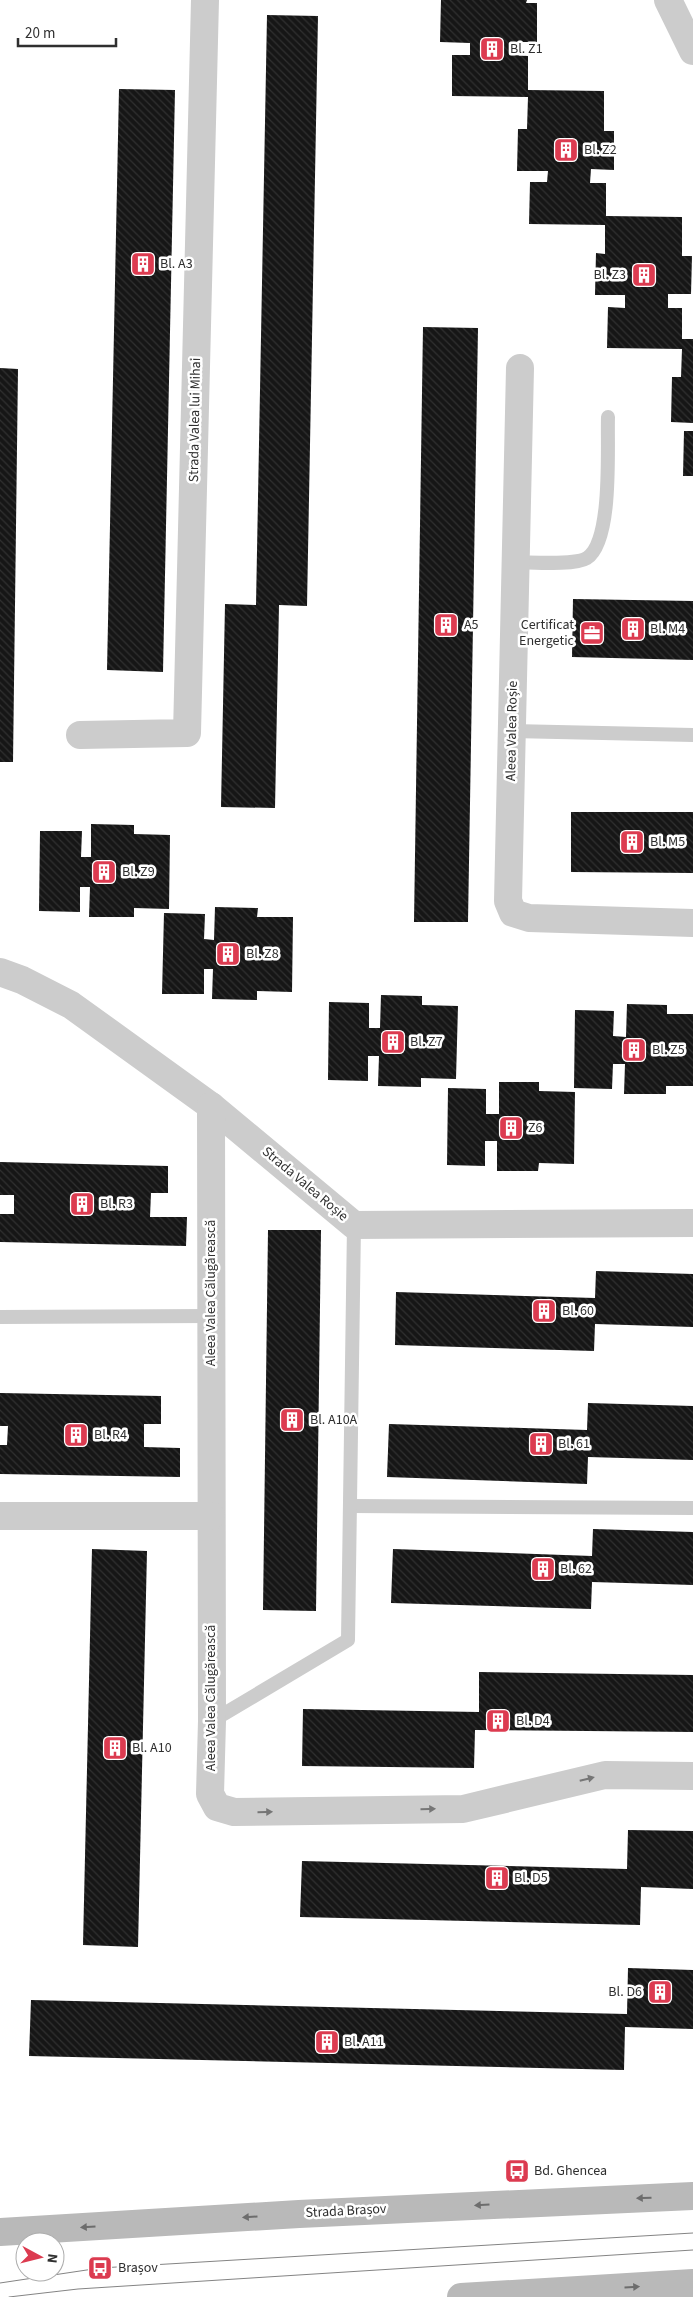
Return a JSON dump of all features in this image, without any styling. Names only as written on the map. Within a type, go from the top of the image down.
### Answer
[{"type":"main road","name":"Strada Brașov","points":[[0,2232],[299,2214],[693,2196]]},
{"type":"main road","points":[[461,2297],[693,2283]]},
{"type":"street","name":"Strada Valea lui Mihai","points":[[80,734],[188,733],[205,0]]},
{"type":"street","points":[[668,0],[693,51]]},
{"type":"street","name":"Aleea Valea Roșie","points":[[520,368],[508,901],[513,913],[529,918],[693,923]]},
{"type":"street","name":"Strada Valea Roșie","points":[[0,972],[22,980],[71,1005],[211,1106],[354,1225],[693,1223]]},
{"type":"street","name":"Aleea Valea Călugărească","points":[[211,1106],[212,1721],[210,1794],[217,1807],[234,1812],[463,1809],[605,1774],[693,1776]]},
{"type":"street","points":[[0,1516],[211,1516]]},
{"type":"lane","points":[[515,562],[572,562],[587,558],[598,544],[606,519],[608,417]]},
{"type":"lane","points":[[512,731],[693,735]]},
{"type":"lane","points":[[212,1721],[348,1640],[354,1225]]},
{"type":"lane","points":[[0,1317],[211,1316]]},
{"type":"lane","points":[[350,1506],[693,1508]]},
{"type":"building","points":[[441,0],[527,0],[526,3],[537,3],[537,42],[514,42],[513,55],[528,56],[528,90],[604,91],[604,131],[614,131],[614,170],[591,169],[590,183],[606,183],[606,216],[682,217],[682,256],[692,256],[691,294],[668,294],[668,308],[682,308],[682,339],[693,339],[693,423],[671,422],[672,377],[681,377],[682,349],[607,348],[608,307],[625,308],[625,295],[595,295],[596,253],[605,254],[605,225],[529,224],[530,182],[547,182],[548,171],[517,171],[518,129],[527,129],[528,97],[452,96],[452,55],[470,55],[470,43],[440,42]]},
{"type":"building","points":[[267,15],[318,16],[307,606],[279,605],[275,808],[221,807],[225,604],[256,605]]},
{"type":"building","name":"Bl. A3","points":[[119,89],[175,90],[163,672],[107,670]]},
{"type":"building","name":"A5","points":[[423,327],[478,328],[468,922],[414,922]]},
{"type":"building","points":[[0,368],[18,369],[13,762],[0,762]]},
{"type":"building","points":[[684,431],[693,431],[693,476],[683,476]]},
{"type":"building","name":"Bl. M4","points":[[573,599],[693,601],[693,660],[572,657]]},
{"type":"building","name":"Bl. M5","points":[[571,812],[693,812],[693,873],[571,872]]},
{"type":"building","name":"Bl. Z9","points":[[91,824],[134,825],[134,834],[170,835],[169,909],[134,908],[134,917],[89,917],[90,887],[80,887],[80,912],[39,911],[40,831],[82,831],[81,857],[91,857]]},
{"type":"building","name":"Bl. Z8","points":[[215,907],[258,908],[257,917],[293,917],[292,992],[257,991],[257,1000],[212,999],[213,969],[204,969],[204,994],[162,994],[164,913],[205,914],[204,939],[214,940]]},
{"type":"building","name":"Bl. Z7","points":[[381,995],[422,996],[422,1005],[458,1006],[456,1079],[421,1078],[421,1087],[378,1086],[379,1056],[368,1056],[368,1081],[328,1080],[329,1002],[369,1003],[369,1028],[380,1028]]},
{"type":"building","name":"Bl. Z5","points":[[627,1004],[667,1005],[667,1014],[693,1014],[693,1086],[666,1086],[666,1094],[624,1094],[625,1064],[613,1064],[612,1089],[574,1088],[575,1010],[614,1011],[613,1036],[626,1037]]},
{"type":"building","name":"Z6","points":[[499,1082],[539,1082],[539,1091],[575,1092],[574,1164],[539,1163],[538,1171],[497,1171],[497,1141],[485,1141],[485,1166],[447,1165],[448,1088],[486,1089],[486,1114],[499,1114]]},
{"type":"building","name":"Bl. R3","points":[[0,1162],[168,1166],[168,1193],[151,1193],[150,1217],[187,1217],[186,1246],[0,1242],[0,1214],[14,1214],[14,1195],[0,1195]]},
{"type":"building","name":"Bl. A10A","points":[[268,1230],[321,1230],[316,1611],[263,1610]]},
{"type":"building","name":"Bl. 60","points":[[596,1271],[693,1274],[693,1327],[595,1324],[594,1351],[395,1345],[396,1292],[595,1298]]},
{"type":"building","name":"Bl. R4","points":[[0,1393],[161,1396],[161,1424],[144,1424],[144,1447],[180,1448],[180,1477],[0,1474],[0,1445],[7,1445],[8,1426],[0,1426]]},
{"type":"building","name":"Bl. 61","points":[[588,1403],[693,1406],[693,1460],[588,1457],[587,1484],[387,1477],[389,1424],[587,1430]]},
{"type":"building","name":"Bl. 62","points":[[593,1529],[693,1532],[693,1585],[592,1582],[591,1609],[391,1603],[393,1549],[592,1556]]},
{"type":"building","name":"Bl. A10","points":[[92,1549],[147,1551],[138,1947],[83,1945]]},
{"type":"building","name":"Bl. D4","points":[[479,1672],[693,1675],[693,1732],[475,1730],[474,1768],[302,1766],[303,1709],[479,1712]]},
{"type":"building","name":"Bl. D5","points":[[628,1830],[693,1831],[693,1889],[641,1887],[640,1925],[300,1917],[302,1861],[627,1869]]},
{"type":"building","name":"Bl. A11","points":[[628,1968],[693,1970],[693,2029],[625,2027],[624,2070],[29,2056],[31,2000],[627,2014]]},
{"type":"tram line","points":[[0,2283],[100,2268],[693,2233]]},
{"type":"tram line","points":[[9,2297],[78,2289],[693,2250]]},
{"type":"place","name":"Bl. Z1","points":[[492,49]]},
{"type":"place","name":"Bl. Z2","points":[[566,150]]},
{"type":"place","name":"Bl. A3","points":[[143,264]]},
{"type":"place","name":"Bl. Z3","points":[[644,275]]},
{"type":"place","name":"A5","points":[[446,625]]},
{"type":"place","name":"Bl. M4","points":[[633,629]]},
{"type":"place","name":"Certificat Energetic","points":[[592,633]]},
{"type":"place","name":"Bl. M5","points":[[632,842]]},
{"type":"place","name":"Bl. Z9","points":[[104,872]]},
{"type":"place","name":"Bl. Z8","points":[[228,954]]},
{"type":"place","name":"Bl. Z7","points":[[393,1042]]},
{"type":"place","name":"Bl. Z5","points":[[634,1050]]},
{"type":"place","name":"Z6","points":[[511,1128]]},
{"type":"place","name":"Bl. R3","points":[[82,1204]]},
{"type":"place","name":"Bl. 60","points":[[544,1311]]},
{"type":"place","name":"Bl. A10A","points":[[292,1420]]},
{"type":"place","name":"Bl. R4","points":[[76,1435]]},
{"type":"place","name":"Bl. 61","points":[[541,1444]]},
{"type":"place","name":"Bl. 62","points":[[543,1569]]},
{"type":"place","name":"Bl. D4","points":[[498,1721]]},
{"type":"place","name":"Bl. A10","points":[[115,1748]]},
{"type":"place","name":"Bl. D5","points":[[497,1878]]},
{"type":"place","name":"Bl. D6","points":[[660,1992]]},
{"type":"place","name":"Bl. A11","points":[[327,2042]]},
{"type":"place","name":"Bd. Ghencea","points":[[517,2171]]},
{"type":"place","name":"Brașov","points":[[100,2268]]}]
